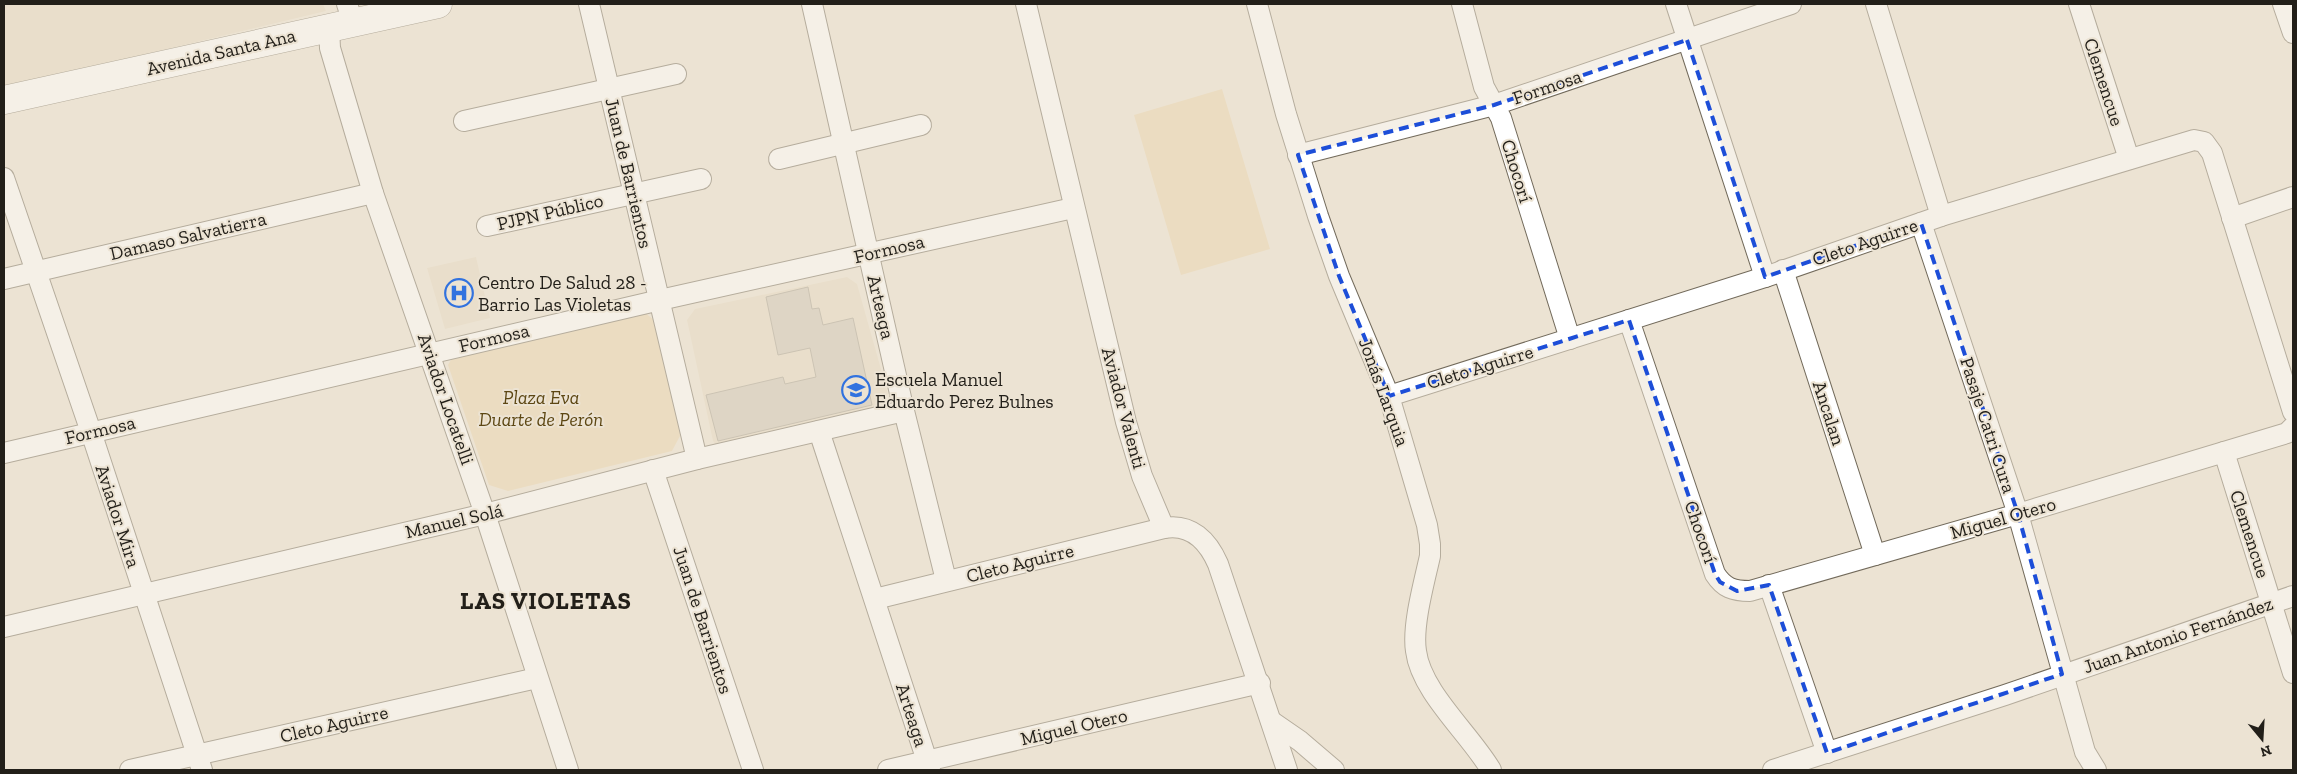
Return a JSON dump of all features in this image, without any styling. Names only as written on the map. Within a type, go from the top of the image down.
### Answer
[{"type":"main road","name":"Avenida Santa Ana","points":[[4,100],[343,18],[438,4]]},
{"type":"street","name":"Juan de Barrientos","points":[[589,4],[698,459]]},
{"type":"street","name":"Arteaga","points":[[812,4],[904,411],[946,580]]},
{"type":"street","name":"Aviador Valenti","points":[[1026,4],[1126,422],[1142,476],[1164,528]]},
{"type":"street","name":"Jonás Larquia","points":[[1257,4],[1298,155],[1339,276],[1389,396],[1427,525],[1430,544],[1415,641],[1419,666],[1427,684],[1482,755],[1491,770]]},
{"type":"street","name":"Chocorí","points":[[1462,4],[1484,87],[1501,118],[1570,339]]},
{"type":"street","name":"Ancalan","points":[[1676,4],[1687,40],[1774,273],[1875,555]]},
{"type":"street","name":"Formosa","points":[[1298,155],[1494,105],[1791,4]]},
{"type":"street","points":[[1876,4],[1941,216]]},
{"type":"street","name":"Clemencue","points":[[2079,4],[2129,160]]},
{"type":"street","points":[[2283,4],[2293,33]]},
{"type":"street","name":"Aviador Locatelli","points":[[343,18],[330,48],[373,193],[485,514],[568,770]]},
{"type":"street","points":[[464,120],[676,74]]},
{"type":"street","points":[[779,158],[920,125]]},
{"type":"street","name":"Cleto Aguirre","points":[[1389,396],[1774,273],[1941,216],[2194,140],[2204,142],[2212,153],[2232,218]]},
{"type":"street","name":"Aviador Mira","points":[[4,178],[91,432],[199,763]]},
{"type":"street","name":"PJPN Público","points":[[487,226],[700,179]]},
{"type":"street","name":"Damaso Salvatierra","points":[[4,279],[373,193]]},
{"type":"street","points":[[2293,197],[2232,218],[2293,412]]},
{"type":"street","name":"Formosa","points":[[4,453],[660,300],[1074,208]]},
{"type":"street","name":"Pasaje Catri Cura","points":[[1921,223],[2018,514],[2084,752],[2096,770]]},
{"type":"street","name":"Chocorí","points":[[1629,320],[1715,574]]},
{"type":"street","name":"Manuel Solá","points":[[4,627],[485,514],[653,470],[904,411]]},
{"type":"street","name":"Miguel Otero","points":[[1715,574],[1720,582],[1729,589],[1737,591],[1750,590],[2018,514],[2287,433],[2293,427]]},
{"type":"street","name":"Arteaga","points":[[819,431],[929,766]]},
{"type":"street","name":"Clemencue","points":[[2224,452],[2293,673]]},
{"type":"street","name":"Juan de Barrientos","points":[[653,470],[753,770]]},
{"type":"street","points":[[1164,528],[1175,526],[1187,528],[1206,542],[1212,552],[1260,683],[1287,770]]},
{"type":"street","name":"Cleto Aguirre","points":[[875,599],[946,580],[1164,528]]},
{"type":"street","points":[[1769,585],[1827,753]]},
{"type":"street","name":"Juan Antonio Fernández","points":[[1773,770],[2005,695],[2293,596]]},
{"type":"street","name":"Cleto Aguirre","points":[[130,770],[199,763],[537,678]]},
{"type":"street","name":"Miguel Otero","points":[[888,770],[929,766],[1260,683]]},
{"type":"street","points":[[1271,721],[1300,741],[1334,770]]},
{"type":"highlighted area","points":[[1687,40],[1765,277],[1921,223],[2018,514],[2062,674],[1827,753],[1769,585],[1737,591],[1720,582],[1715,574],[1629,320],[1389,396],[1339,276],[1298,155],[1494,105]]},
{"type":"shaded area","points":[[4,4],[323,4],[326,11],[4,88]]},
{"type":"shaded area","name":"Centro De Salud 28 - Barrio Las Violetas","points":[[476,257],[490,318],[445,329],[427,268]]},
{"type":"shaded area","points":[[847,277],[857,284],[888,394],[876,409],[717,446],[713,441],[687,320],[695,309]]},
{"type":"green space","points":[[1222,89],[1270,249],[1181,275],[1134,115]]},
{"type":"green space","name":"Plaza Eva Duarte de Perón","points":[[643,311],[655,321],[681,434],[672,451],[508,491],[489,485],[448,365],[456,351]]},
{"type":"building","points":[[808,287],[812,309],[819,308],[823,325],[853,318],[872,405],[718,441],[706,395],[783,377],[785,384],[816,377],[810,348],[778,355],[766,297]]},
{"type":"place","name":"Centro De Salud 28 - Barrio Las Violetas","points":[[459,293]]},
{"type":"place","name":"Escuela Manuel Eduardo Perez Bulnes","points":[[856,390]]},
{"type":"district","name":"LAS VIOLETAS","points":[[546,600]]}]
